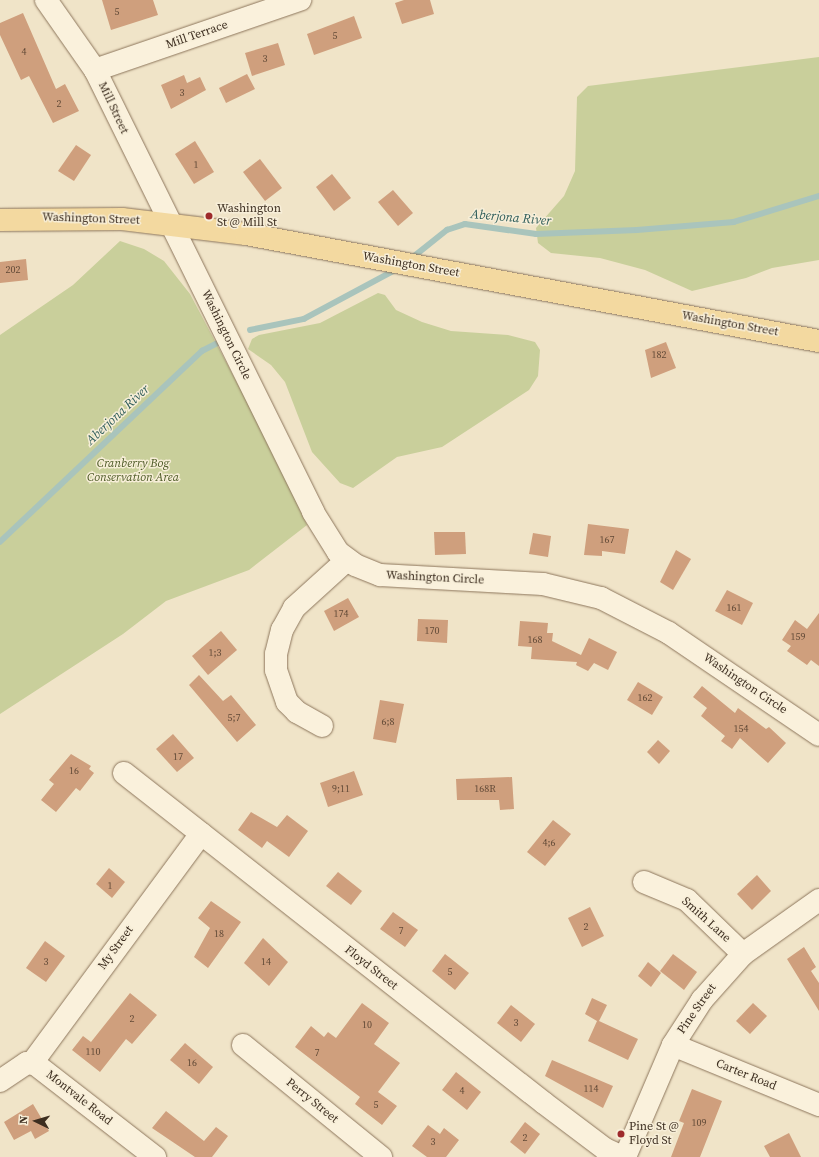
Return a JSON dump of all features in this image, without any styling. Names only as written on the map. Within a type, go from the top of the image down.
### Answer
[{"type":"main road","name":"Washington Street","points":[[0,220],[78,217],[168,223],[392,261],[819,340]]},
{"type":"street","name":"Mill Street","points":[[46,0],[95,70],[168,223]]},
{"type":"street","name":"Mill Terrace","points":[[95,70],[300,0]]},
{"type":"street","name":"Washington Circle","points":[[168,223],[198,277],[312,512],[330,543],[346,560],[363,570],[385,576],[543,584],[601,598],[669,633],[819,735]]},
{"type":"street","points":[[322,726],[296,712],[287,702],[276,670],[276,654],[282,630],[294,608],[346,560]]},
{"type":"street","name":"Floyd Street","points":[[124,773],[550,1107],[605,1149],[624,1157]]},
{"type":"street","name":"My Street","points":[[32,1063],[200,834]]},
{"type":"street","name":"Smith Lane","points":[[644,882],[687,900],[743,954]]},
{"type":"street","name":"Pine Street","points":[[624,1157],[673,1045],[702,1000],[743,954],[819,900]]},
{"type":"street","name":"Perry Street","points":[[243,1045],[381,1157]]},
{"type":"street","name":"Carter Road","points":[[673,1045],[819,1105]]},
{"type":"street","points":[[0,1081],[32,1063]]},
{"type":"street","name":"Montvale Road","points":[[32,1063],[155,1157]]},
{"type":"green space","points":[[819,57],[819,260],[772,268],[746,278],[692,291],[645,270],[600,258],[551,253],[538,243],[536,228],[564,196],[575,171],[577,97],[588,86]]},
{"type":"green space","name":"Cranberry Bog Conservation Area","points":[[120,241],[144,249],[164,261],[190,294],[268,441],[307,525],[249,570],[166,601],[123,634],[0,714],[0,335],[73,285]]},
{"type":"green space","points":[[378,293],[385,295],[396,310],[422,322],[451,331],[508,335],[535,342],[540,350],[538,376],[529,390],[442,447],[397,457],[353,488],[340,483],[312,452],[285,382],[271,365],[248,349],[252,339],[259,335],[320,323]]},
{"type":"building","points":[[102,0],[153,0],[158,15],[111,30]]},
{"type":"building","points":[[404,0],[430,0],[434,14],[402,24],[395,3]]},
{"type":"building","points":[[23,13],[56,89],[65,84],[79,111],[53,123],[29,76],[21,80],[0,35],[0,23]]},
{"type":"building","points":[[354,16],[362,38],[314,55],[307,34]]},
{"type":"building","points":[[278,43],[285,65],[252,76],[245,53]]},
{"type":"building","points":[[247,74],[255,89],[226,103],[219,88]]},
{"type":"building","points":[[184,75],[187,83],[200,77],[206,90],[171,109],[161,85]]},
{"type":"building","points":[[195,141],[214,172],[194,184],[175,154]]},
{"type":"building","points":[[76,145],[91,155],[74,181],[58,171]]},
{"type":"building","points":[[260,159],[282,188],[265,201],[243,172]]},
{"type":"building","points":[[332,174],[351,198],[334,211],[316,187]]},
{"type":"building","points":[[393,190],[413,213],[398,226],[378,202]]},
{"type":"building","points":[[26,259],[28,280],[0,283],[0,262]]},
{"type":"building","points":[[666,342],[676,368],[651,378],[645,350]]},
{"type":"building","points":[[588,524],[629,529],[625,554],[602,551],[602,556],[584,555]]},
{"type":"building","points":[[434,532],[465,532],[466,554],[435,555]]},
{"type":"building","points":[[533,533],[551,536],[548,557],[529,554]]},
{"type":"building","points":[[676,550],[691,559],[673,590],[660,582]]},
{"type":"building","points":[[727,590],[753,603],[742,625],[715,611]]},
{"type":"building","points":[[348,598],[359,617],[334,631],[324,611]]},
{"type":"building","points":[[819,613],[819,666],[811,660],[807,665],[787,651],[791,646],[782,640],[795,620],[807,629]]},
{"type":"building","points":[[418,619],[448,620],[447,643],[417,641]]},
{"type":"building","points":[[520,621],[548,623],[547,633],[553,633],[552,641],[581,655],[589,638],[617,652],[608,670],[594,663],[588,671],[576,665],[577,662],[531,659],[532,647],[518,646]]},
{"type":"building","points":[[221,631],[237,650],[208,675],[192,656]]},
{"type":"building","points":[[199,675],[223,701],[231,695],[256,725],[237,742],[189,685]]},
{"type":"building","points":[[638,682],[663,697],[652,715],[627,700]]},
{"type":"building","points":[[702,686],[735,713],[738,708],[766,729],[769,727],[786,743],[768,763],[740,738],[732,749],[721,741],[725,736],[701,716],[707,708],[693,697]]},
{"type":"building","points":[[380,700],[404,704],[396,743],[373,739]]},
{"type":"building","points":[[173,734],[194,758],[177,772],[156,749]]},
{"type":"building","points":[[658,740],[670,751],[659,764],[647,752]]},
{"type":"building","points":[[71,754],[91,766],[89,769],[94,773],[80,791],[76,788],[56,812],[41,800],[54,784],[49,780]]},
{"type":"building","points":[[354,771],[363,795],[328,807],[320,783]]},
{"type":"building","points":[[512,777],[514,809],[500,810],[499,800],[457,800],[456,779]]},
{"type":"building","points":[[251,812],[277,827],[287,815],[308,831],[289,857],[267,841],[262,848],[238,830]]},
{"type":"building","points":[[553,820],[571,834],[545,866],[527,852]]},
{"type":"building","points":[[109,868],[125,882],[112,898],[96,884]]},
{"type":"building","points":[[338,872],[362,891],[351,905],[326,886]]},
{"type":"building","points":[[757,875],[771,891],[752,910],[737,894]]},
{"type":"building","points":[[211,901],[241,922],[208,968],[194,957],[210,928],[198,918]]},
{"type":"building","points":[[590,907],[604,936],[582,947],[568,918]]},
{"type":"building","points":[[393,912],[418,930],[405,947],[380,929]]},
{"type":"building","points":[[263,938],[288,962],[269,986],[244,963]]},
{"type":"building","points":[[45,941],[65,956],[46,982],[26,968]]},
{"type":"building","points":[[804,947],[816,967],[811,971],[819,983],[819,1011],[787,959]]},
{"type":"building","points":[[445,954],[469,973],[455,990],[432,971]]},
{"type":"building","points":[[673,954],[697,972],[684,990],[660,971]]},
{"type":"building","points":[[648,962],[661,973],[651,987],[638,976]]},
{"type":"building","points":[[130,993],[157,1015],[132,1044],[126,1039],[100,1072],[72,1050],[83,1036],[91,1042]]},
{"type":"building","points":[[592,998],[607,1005],[599,1021],[638,1039],[628,1060],[588,1041],[597,1021],[585,1014]]},
{"type":"building","points":[[362,1003],[389,1023],[374,1044],[400,1063],[378,1092],[397,1106],[382,1125],[355,1104],[360,1097],[295,1047],[311,1026],[324,1037],[328,1032],[336,1038]]},
{"type":"building","points":[[753,1003],[767,1016],[750,1034],[736,1021]]},
{"type":"building","points":[[511,1005],[535,1024],[521,1042],[497,1023]]},
{"type":"building","points":[[185,1043],[213,1067],[199,1084],[170,1060]]},
{"type":"building","points":[[552,1060],[613,1086],[603,1108],[545,1076]]},
{"type":"building","points":[[456,1072],[481,1092],[467,1110],[442,1090]]},
{"type":"building","points":[[692,1089],[722,1101],[700,1157],[671,1157],[684,1123],[679,1121]]},
{"type":"building","points":[[33,1104],[49,1131],[35,1139],[31,1131],[14,1140],[4,1122]]},
{"type":"building","points":[[166,1111],[204,1141],[216,1127],[228,1136],[212,1157],[195,1157],[152,1128]]},
{"type":"building","points":[[525,1122],[540,1134],[525,1154],[510,1142]]},
{"type":"building","points":[[428,1125],[440,1134],[444,1128],[459,1140],[446,1157],[427,1157],[412,1146]]},
{"type":"building","points":[[789,1133],[801,1157],[770,1157],[764,1146]]},
{"type":"waterway","name":"Aberjona River","points":[[412,258],[447,230],[465,224],[536,234],[637,230],[734,222],[819,196]]},
{"type":"waterway","name":"Aberjona River","points":[[250,330],[304,319],[399,268]]},
{"type":"waterway","name":"Aberjona River","points":[[0,542],[202,351],[220,342]]},
{"type":"place","name":"Washington St @ Mill St","points":[[209,216]]},
{"type":"place","name":"Pine St @ Floyd St","points":[[621,1134]]}]
